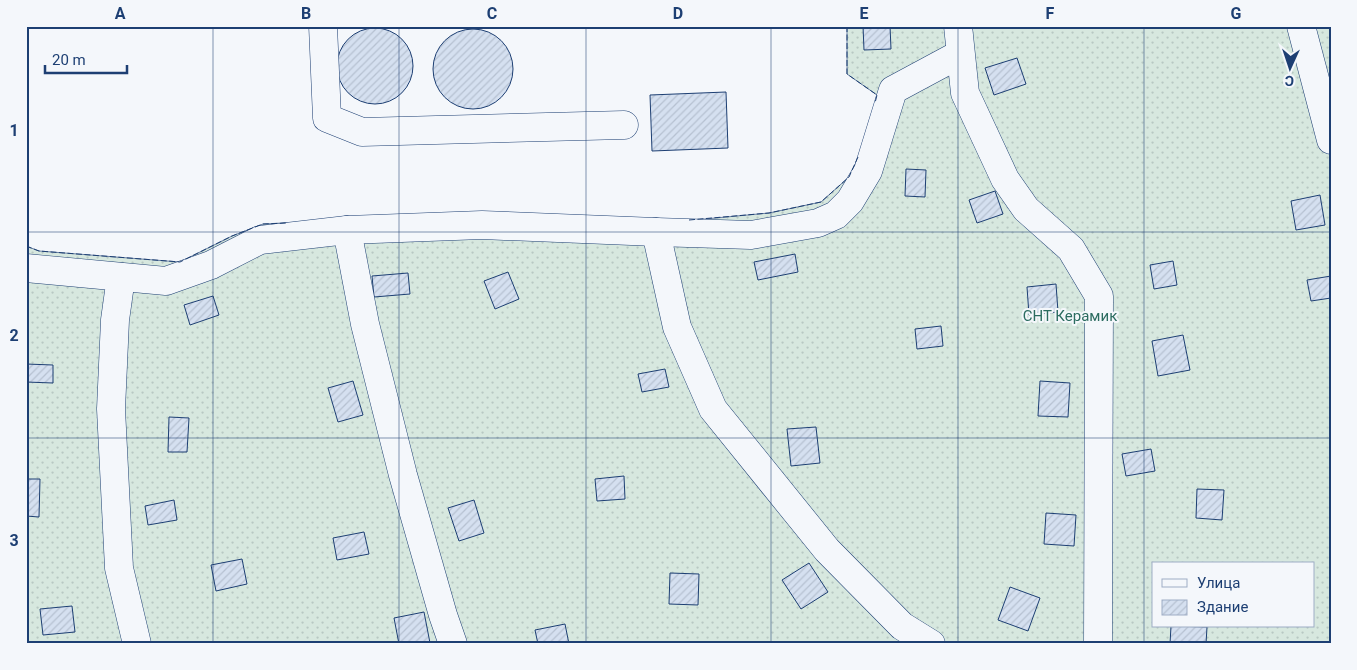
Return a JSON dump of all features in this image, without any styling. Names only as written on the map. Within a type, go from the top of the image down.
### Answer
[{"type":"street","points":[[323,26],[327,118],[362,132],[624,125]]},
{"type":"street","points":[[958,26],[965,93],[1005,179],[1026,209],[1071,249],[1099,296],[1098,644]]},
{"type":"street","points":[[1301,26],[1331,140]]},
{"type":"street","points":[[26,268],[166,281],[211,265],[260,240],[347,230],[482,225],[750,235],[818,223],[836,215],[850,201],[868,171],[893,90],[960,54]]},
{"type":"street","points":[[347,230],[365,324],[403,475],[453,644]]},
{"type":"street","points":[[656,232],[677,327],[713,409],[897,635],[931,644]]},
{"type":"street","points":[[121,277],[115,320],[111,409],[120,568],[137,644]]},
{"type":"green space","name":"СНТ Керамик","points":[[847,26],[1331,26],[1331,644],[26,644],[26,246],[39,251],[180,262],[232,236],[263,224],[362,219],[662,223],[769,213],[821,202],[849,177],[871,131],[877,95],[847,74]]},
{"type":"building","points":[[863,26],[890,26],[891,49],[864,50]]},
{"type":"building","points":[[368,28],[382,28],[396,34],[407,45],[413,59],[410,81],[402,93],[382,104],[368,104],[354,98],[343,87],[337,73],[337,59],[343,45],[354,34]]},
{"type":"building","points":[[473,29],[488,32],[501,41],[510,54],[513,69],[510,84],[501,97],[488,106],[473,109],[458,106],[445,97],[436,84],[433,69],[436,54],[445,41],[458,32]]},
{"type":"building","points":[[1017,58],[1026,84],[994,95],[985,68]]},
{"type":"building","points":[[726,92],[728,148],[652,151],[650,95]]},
{"type":"building","points":[[906,169],[926,170],[925,197],[905,196]]},
{"type":"building","points":[[995,191],[1003,214],[977,223],[969,200]]},
{"type":"building","points":[[1320,195],[1325,225],[1296,230],[1291,201]]},
{"type":"building","points":[[795,254],[798,272],[758,280],[754,262]]},
{"type":"building","points":[[1173,261],[1177,285],[1154,289],[1150,265]]},
{"type":"building","points":[[508,272],[519,299],[495,309],[484,281]]},
{"type":"building","points":[[408,273],[410,294],[374,297],[372,276]]},
{"type":"building","points":[[1331,276],[1331,298],[1311,301],[1307,280]]},
{"type":"building","points":[[1056,284],[1058,312],[1029,315],[1027,287]]},
{"type":"building","points":[[213,296],[219,315],[190,325],[184,305]]},
{"type":"building","points":[[941,326],[943,346],[917,349],[915,329]]},
{"type":"building","points":[[1183,335],[1190,370],[1158,376],[1152,341]]},
{"type":"building","points":[[26,364],[53,365],[53,383],[26,382]]},
{"type":"building","points":[[665,369],[669,387],[642,392],[638,374]]},
{"type":"building","points":[[353,381],[363,415],[338,422],[328,388]]},
{"type":"building","points":[[1040,381],[1070,383],[1068,417],[1038,416]]},
{"type":"building","points":[[169,417],[189,418],[187,452],[168,452]]},
{"type":"building","points":[[816,427],[820,463],[791,466],[787,429]]},
{"type":"building","points":[[1151,449],[1155,471],[1126,476],[1122,454]]},
{"type":"building","points":[[624,476],[625,499],[597,501],[595,479]]},
{"type":"building","points":[[26,479],[40,479],[39,517],[26,516]]},
{"type":"building","points":[[1197,489],[1224,490],[1222,520],[1196,518]]},
{"type":"building","points":[[174,500],[177,520],[148,525],[145,506]]},
{"type":"building","points":[[474,500],[484,533],[459,541],[448,508]]},
{"type":"building","points":[[1046,513],[1076,515],[1074,546],[1044,544]]},
{"type":"building","points":[[364,532],[369,554],[337,560],[333,538]]},
{"type":"building","points":[[242,559],[247,584],[216,591],[211,565]]},
{"type":"building","points":[[809,563],[828,592],[801,609],[782,580]]},
{"type":"building","points":[[670,573],[699,574],[698,605],[669,604]]},
{"type":"building","points":[[1010,587],[1040,598],[1028,631],[998,620]]},
{"type":"building","points":[[72,606],[75,632],[43,635],[40,609]]},
{"type":"building","points":[[424,612],[430,643],[399,644],[394,618]]},
{"type":"building","points":[[565,624],[569,644],[538,644],[535,630]]},
{"type":"building","points":[[1171,628],[1207,628],[1206,644],[1170,644]]},
{"type":"fence","points":[[847,26],[847,74],[877,95],[875,103]]},
{"type":"fence","points":[[689,220],[769,213],[821,202],[849,177],[858,157]]},
{"type":"fence","points":[[26,246],[39,251],[180,262],[232,236],[263,224],[288,223]]}]
